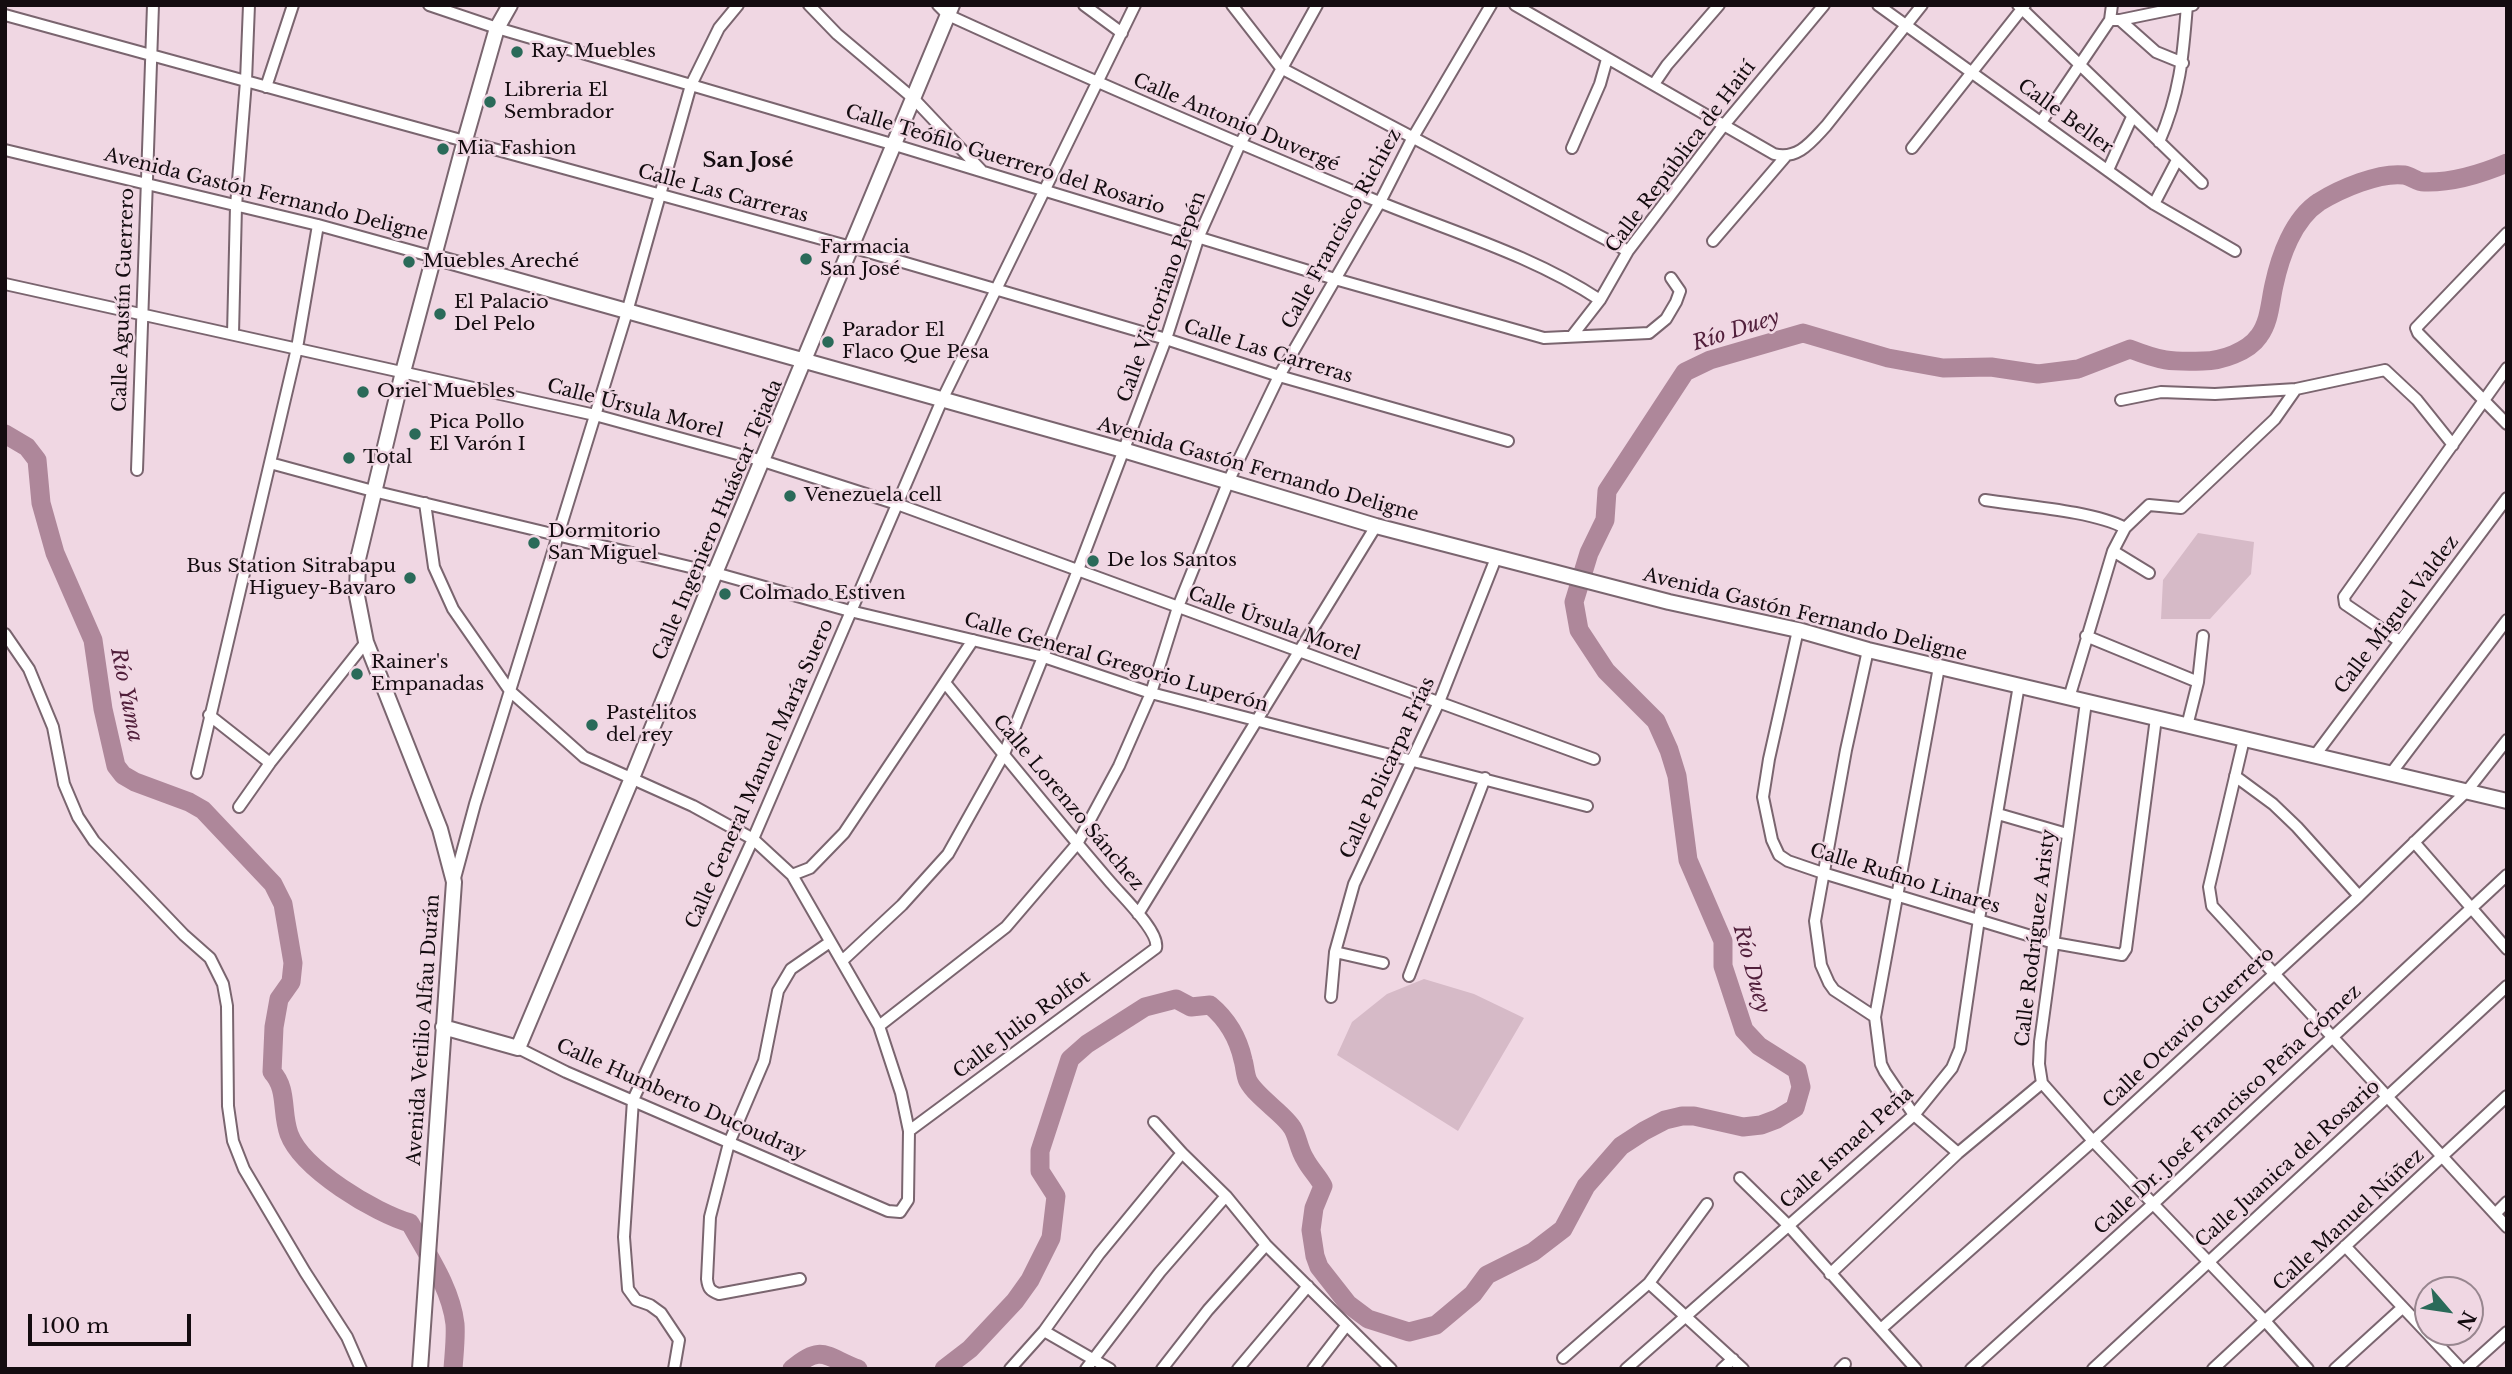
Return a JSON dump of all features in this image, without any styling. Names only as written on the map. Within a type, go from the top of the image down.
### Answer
[{"type":"main road","name":"Avenida Vetilio Alfau Durán","points":[[420,1369],[454,882],[440,829],[366,642],[357,596],[358,559],[402,372],[465,140],[497,28],[510,5]]},
{"type":"main road","name":"Calle Ingeniero Huáscar Tejada","points":[[518,1048],[914,99],[946,9]]},
{"type":"main road","name":"Avenida Gastón Fernando Deligne","points":[[434,257],[805,359],[1229,480],[1376,526],[1496,558],[1669,602],[1798,630],[1938,667],[2507,801]]},
{"type":"main road","name":"Calle Humberto Ducoudray","points":[[443,1027],[518,1048]]},
{"type":"street","name":"Calle Agustín Guerrero","points":[[137,470],[153,5]]},
{"type":"street","points":[[233,334],[236,206],[249,5]]},
{"type":"street","points":[[266,87],[293,5]]},
{"type":"street","name":"Calle Teófilo Guerrero del Rosario","points":[[429,5],[497,28],[1199,236],[1335,279],[1544,338],[1649,333],[1666,319],[1676,302],[1680,291],[1671,278]]},
{"type":"street","points":[[454,882],[627,312],[691,85],[719,28],[738,5]]},
{"type":"street","points":[[809,5],[837,34],[914,99],[983,172]]},
{"type":"street","points":[[1084,5],[1122,33]]},
{"type":"street","name":"Calle General Manuel María Suero","points":[[674,1369],[679,1340],[661,1313],[636,1300],[628,1289],[624,1237],[634,1100],[753,839],[942,400],[1135,5]]},
{"type":"street","points":[[1232,5],[1281,68],[1628,251]]},
{"type":"street","name":"Calle Victoriano Pepén","points":[[842,961],[902,905],[948,854],[1004,754],[1079,570],[1166,339],[1199,236],[1240,144],[1317,5]]},
{"type":"street","name":"Calle Francisco Richiez","points":[[879,1026],[1006,927],[1077,844],[1119,766],[1151,693],[1178,607],[1229,480],[1279,376],[1380,202],[1412,139],[1491,5]]},
{"type":"street","points":[[1516,5],[1774,154],[1790,155]]},
{"type":"street","points":[[1654,85],[1667,65],[1719,5]]},
{"type":"street","name":"Calle República de Haití","points":[[1572,336],[1600,300],[1628,251],[1724,125],[1824,5]]},
{"type":"street","name":"Calle Beller","points":[[1878,5],[2154,204],[2235,251]]},
{"type":"street","points":[[1713,240],[1790,155],[1808,145],[1826,126],[1922,5]]},
{"type":"street","points":[[2112,5],[2115,20],[2156,52],[2183,63]]},
{"type":"street","points":[[2040,122],[2115,20],[2189,6],[2183,63],[2169,118],[2159,142]]},
{"type":"street","points":[[1912,148],[2021,7],[2079,67],[2202,183]]},
{"type":"street","name":"Calle Antonio Duvergé","points":[[946,9],[1096,83],[1380,202],[1543,266],[1600,300]]},
{"type":"street","name":"Calle Las Carreras","points":[[5,15],[851,247],[1166,339],[1279,376],[1508,441]]},
{"type":"street","points":[[1572,148],[1600,84],[1607,59]]},
{"type":"street","points":[[2108,170],[2132,117]]},
{"type":"street","name":"Avenida Gastón Fernando Deligne","points":[[5,150],[318,225],[434,257]]},
{"type":"street","points":[[2154,204],[2177,160]]},
{"type":"street","points":[[197,773],[297,348],[318,225]]},
{"type":"street","points":[[2507,233],[2416,328],[2507,424]]},
{"type":"street","name":"Calle Úrsula Morel","points":[[5,284],[595,415],[763,461],[897,504],[1594,759]]},
{"type":"street","points":[[2398,640],[2345,604],[2344,597],[2507,368]]},
{"type":"street","points":[[2121,400],[2161,392],[2215,394],[2296,389],[2385,370],[2417,400],[2453,445]]},
{"type":"street","points":[[2069,698],[2112,551],[2125,528],[2149,505],[2181,508],[2275,419],[2296,389]]},
{"type":"street","name":"Calle General Gregorio Luperón","points":[[270,463],[373,491],[715,573],[850,611],[1044,657],[1151,693],[1587,806]]},
{"type":"street","name":"Calle Miguel Valdez","points":[[2316,754],[2398,640],[2507,498]]},
{"type":"street","points":[[1985,500],[2092,517],[2125,528]]},
{"type":"street","points":[[425,503],[434,566],[448,599],[510,691],[584,757],[693,806],[753,839],[792,875],[879,1026],[901,1093],[909,1131]]},
{"type":"street","points":[[1138,914],[1376,526]]},
{"type":"street","points":[[2112,551],[2149,573]]},
{"type":"street","name":"Calle Policarpa Frías","points":[[1331,997],[1335,952],[1354,884],[1439,702],[1496,558]]},
{"type":"street","points":[[2392,772],[2507,620]]},
{"type":"street","name":"Calle Rufino Linares","points":[[1798,630],[1763,797],[1772,840],[1779,855],[1788,861],[1823,873],[2054,943],[2122,955],[2124,952],[2156,718]]},
{"type":"street","points":[[5,634],[29,669],[53,727],[64,784],[78,817],[94,841],[209,958],[223,984],[227,1006],[228,1107],[233,1141],[244,1169],[347,1337],[361,1369]]},
{"type":"street","points":[[2086,636],[2198,682]]},
{"type":"street","points":[[2187,726],[2198,682],[2203,636]]},
{"type":"street","points":[[792,875],[810,868],[844,833],[973,640]]},
{"type":"street","points":[[239,807],[270,763],[366,642]]},
{"type":"street","points":[[1868,650],[1846,750],[1815,921],[1821,965],[1833,990],[1875,1017]]},
{"type":"street","points":[[1938,667],[1875,1017],[1881,1064],[1914,1115],[1958,1153]]},
{"type":"street","name":"Calle Lorenzo Sánchez","points":[[946,684],[1138,914],[1157,939],[1156,948]]},
{"type":"street","name":"Calle Ismael Peña","points":[[1626,1369],[1914,1115],[1959,1055],[2018,684]]},
{"type":"street","name":"Calle Rodríguez Aristy","points":[[2042,1083],[2040,1042],[2086,702]]},
{"type":"street","points":[[209,715],[270,763]]},
{"type":"street","points":[[2244,739],[2209,887],[2212,906],[2507,1227]]},
{"type":"street","name":"Calle Octavio Guerrero","points":[[1882,1328],[2093,1141],[2359,896],[2466,792],[2507,740]]},
{"type":"street","points":[[2235,776],[2273,804],[2297,827],[2359,896]]},
{"type":"street","points":[[1409,976],[1485,778]]},
{"type":"street","points":[[1998,814],[2067,834]]},
{"type":"street","points":[[2414,842],[2507,949]]},
{"type":"street","name":"Calle Dr. José Francisco Peña Gómez","points":[[1971,1369],[2507,875]]},
{"type":"street","points":[[800,1279],[719,1294],[708,1288],[710,1217],[729,1143],[764,1061],[778,991],[792,969],[830,942]]},
{"type":"street","name":"Calle Julio Rolfot","points":[[909,1131],[1156,948]]},
{"type":"street","points":[[1335,952],[1383,962]]},
{"type":"street","name":"Calle Juanica del Rosario","points":[[2093,1369],[2507,986]]},
{"type":"street","name":"Calle Humberto Ducoudray","points":[[518,1048],[566,1072],[888,1211],[900,1212],[908,1200],[909,1131]]},
{"type":"street","points":[[1830,1274],[1958,1153],[2042,1083],[2093,1141],[2308,1369]]},
{"type":"street","name":"Calle Manuel Núñez","points":[[2213,1369],[2507,1096]]},
{"type":"street","points":[[1154,1122],[1226,1196],[1266,1245],[1391,1369]]},
{"type":"street","points":[[1010,1369],[1044,1331],[1098,1254],[1182,1153]]},
{"type":"street","points":[[1740,1178],[1788,1225],[1916,1369]]},
{"type":"street","points":[[1090,1364],[1160,1272],[1226,1196]]},
{"type":"street","points":[[2495,1214],[2507,1202]]},
{"type":"street","points":[[1563,1358],[1649,1283],[1707,1204]]},
{"type":"street","points":[[1162,1369],[1208,1310],[1266,1245]]},
{"type":"street","points":[[2345,1246],[2402,1308],[2464,1369],[2507,1332]]},
{"type":"street","points":[[1649,1283],[1743,1369]]},
{"type":"street","points":[[1238,1369],[1308,1286]]},
{"type":"street","points":[[2335,1369],[2402,1308]]},
{"type":"street","points":[[1313,1369],[1346,1326]]},
{"type":"street","points":[[1044,1331],[1090,1364],[1110,1369]]},
{"type":"street","points":[[1721,1369],[1733,1359]]},
{"type":"shaded area","points":[[2198,533],[2254,542],[2251,574],[2210,619],[2161,619],[2163,580]]},
{"type":"shaded area","points":[[1424,979],[1474,994],[1524,1018],[1458,1131],[1337,1055],[1352,1022],[1387,994]]},
{"type":"waterway","name":"Río Duey","points":[[944,1369],[970,1349],[1015,1301],[1030,1280],[1051,1238],[1056,1196],[1040,1171],[1040,1151],[1070,1059],[1087,1044],[1145,1007],[1176,999],[1191,1007],[1210,1005],[1222,1017],[1238,1044],[1248,1081],[1289,1124],[1309,1166],[1323,1186],[1314,1208],[1311,1230],[1319,1267],[1348,1304],[1368,1319],[1409,1332],[1436,1325],[1473,1294],[1487,1275],[1533,1252],[1563,1229],[1586,1186],[1621,1146],[1644,1131],[1665,1120],[1682,1116],[1694,1116],[1743,1127],[1761,1125],[1795,1108],[1801,1087],[1797,1070],[1759,1046],[1744,1030],[1723,966],[1723,941],[1688,860],[1677,776],[1669,750],[1656,721],[1606,671],[1579,630],[1574,602],[1589,553],[1605,520],[1607,491],[1685,372],[1710,360],[1803,333],[1888,358],[1943,368],[1991,367],[2038,374],[2078,369],[2130,349],[2173,361],[2218,359],[2248,347],[2263,330],[2289,239],[2302,218],[2319,202],[2349,187],[2383,176],[2404,175],[2421,182],[2445,181],[2477,174],[2507,163]]},
{"type":"waterway","name":"Río Yuma","points":[[5,434],[27,447],[37,460],[41,503],[55,553],[93,640],[103,709],[116,766],[123,775],[135,782],[203,810],[273,884],[283,904],[293,963],[291,982],[279,999],[274,1027],[272,1072],[282,1093],[289,1134],[308,1161],[341,1188],[378,1210],[410,1223],[449,1297],[455,1329],[453,1369]]},
{"type":"waterway","name":"Río Duey","points":[[792,1369],[810,1356],[818,1354],[858,1369]]},
{"type":"place","name":"Ray Muebles","points":[[517,52]]},
{"type":"place","name":"Libreria El Sembrador","points":[[490,102]]},
{"type":"place","name":"Mia Fashion","points":[[443,149]]},
{"type":"place","name":"Farmacia San José","points":[[806,259]]},
{"type":"place","name":"Muebles Areché","points":[[409,262]]},
{"type":"place","name":"El Palacio Del Pelo","points":[[440,314]]},
{"type":"place","name":"Parador El Flaco Que Pesa","points":[[828,342]]},
{"type":"place","name":"Oriel Muebles","points":[[363,392]]},
{"type":"place","name":"Pica Pollo El Varón I","points":[[415,434]]},
{"type":"place","name":"Total","points":[[349,458]]},
{"type":"place","name":"Venezuela cell","points":[[790,496]]},
{"type":"place","name":"Dormitorio San Miguel","points":[[534,543]]},
{"type":"place","name":"De los Santos","points":[[1093,561]]},
{"type":"place","name":"Bus Station Sitrabapu Higuey-Bavaro","points":[[410,578]]},
{"type":"place","name":"Colmado Estiven","points":[[725,594]]},
{"type":"place","name":"Rainer's Empanadas","points":[[357,674]]},
{"type":"place","name":"Pastelitos del rey","points":[[592,725]]},
{"type":"district","name":"San José","points":[[748,161]]}]
